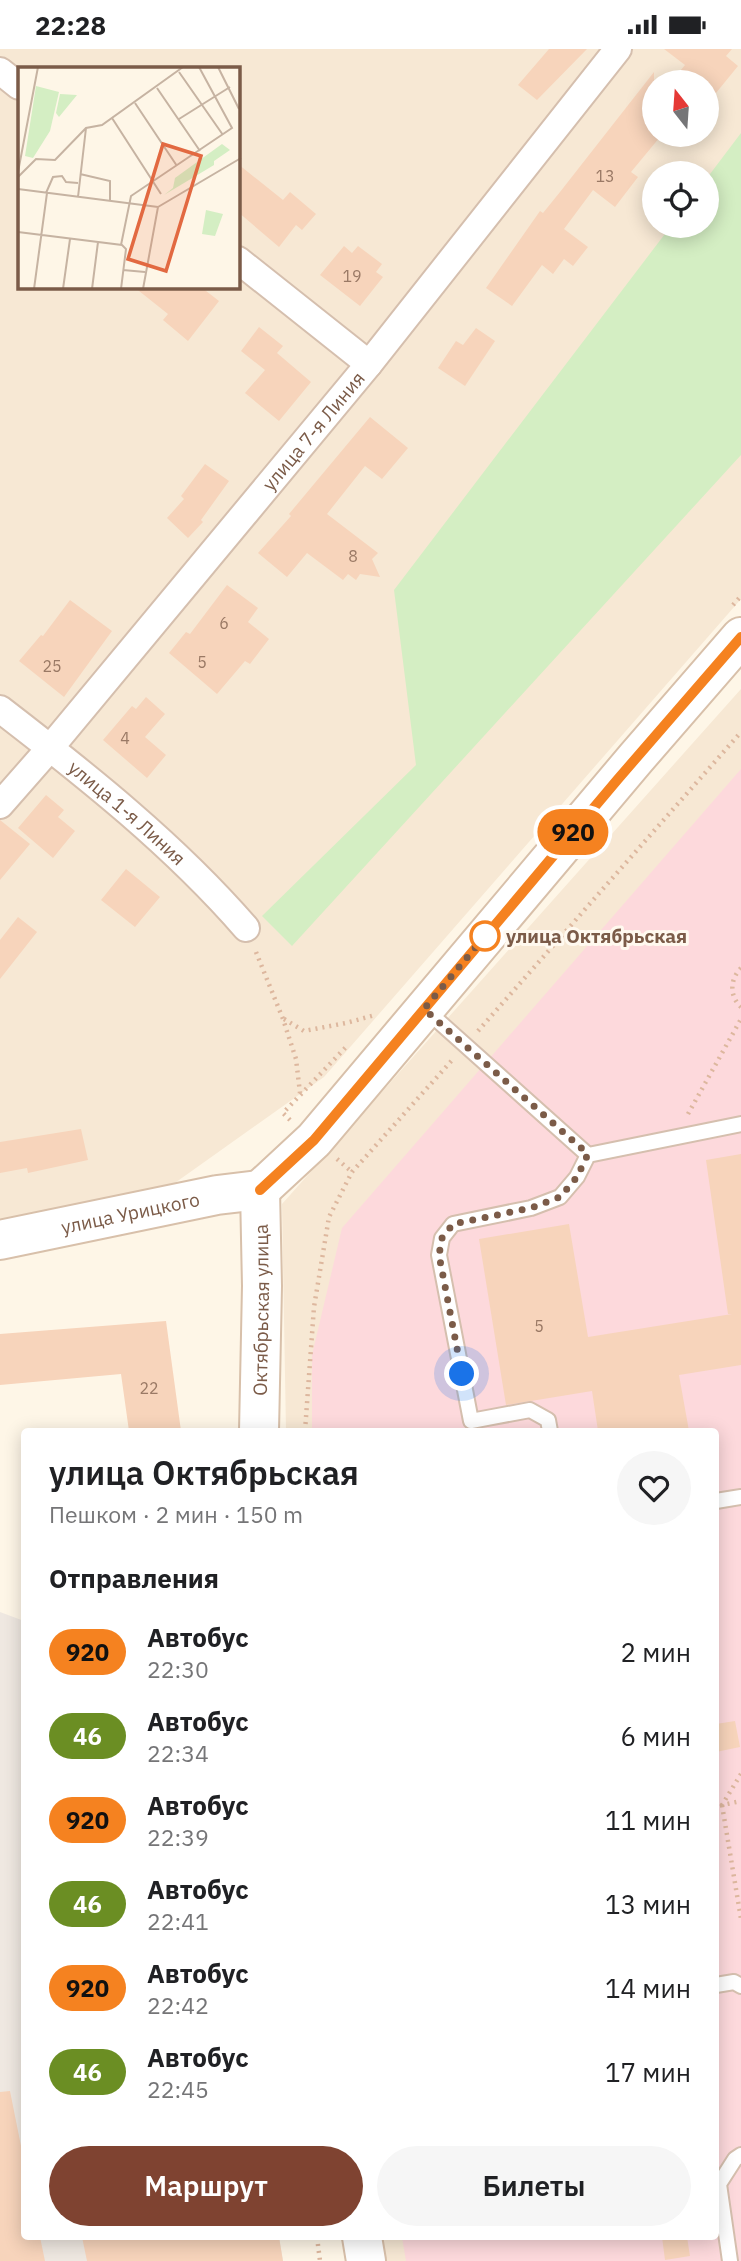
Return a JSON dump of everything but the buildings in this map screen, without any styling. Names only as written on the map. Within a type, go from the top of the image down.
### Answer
[{"type":"main road","points":[[260,1190],[314,1140],[741,637]]},
{"type":"main road","name":"улица Урицкого","points":[[0,1240],[217,1195],[260,1190]]},
{"type":"main road","name":"Октябрьская улица","points":[[260,1190],[260,1428]]},
{"type":"main road","points":[[362,2240],[366,2261]]},
{"type":"street","name":"улица 7-я Линия","points":[[0,806],[369,364],[618,49]]},
{"type":"street","points":[[0,71],[18,85]]},
{"type":"street","points":[[240,262],[369,364]]},
{"type":"street","name":"улица 1-я Линия","points":[[0,709],[138,821],[210,887],[246,928]]},
{"type":"lane","points":[[424,1009],[588,1154]]},
{"type":"lane","points":[[588,1154],[741,1124]]},
{"type":"lane","points":[[549,1428],[548,1420],[530,1410],[471,1421],[439,1255],[442,1238],[453,1224],[531,1208],[560,1197],[577,1177],[588,1154]]},
{"type":"lane","points":[[719,1501],[741,1497]]},
{"type":"lane","points":[[719,1984],[734,1982],[741,1986]]},
{"type":"lane","points":[[730,2261],[719,2185],[735,2159],[741,2155]]},
{"type":"path","points":[[246,928],[283,1019],[296,1059],[300,1094]]},
{"type":"path","points":[[741,968],[732,983],[732,993],[741,1007]]},
{"type":"path","points":[[283,1019],[304,1031],[379,1014]]},
{"type":"path","points":[[676,1137],[741,1019]]},
{"type":"path","points":[[741,1774],[719,1804],[741,1919]]},
{"type":"path","points":[[719,1804],[741,1801]]},
{"type":"path","points":[[317,2240],[320,2261]]},
{"type":"shaded area","points":[[0,49],[741,49],[741,599],[324,1077],[165,1190],[0,1221]]},
{"type":"shaded area","points":[[741,689],[741,2261],[385,2261],[382,2240],[719,2240],[719,1428],[286,1428],[282,1204]]},
{"type":"shaded area","points":[[741,769],[741,2261],[406,2261],[402,2240],[719,2240],[719,1428],[312,1428],[312,1355],[342,1228]]},
{"type":"shaded area","points":[[0,1612],[21,1620],[21,2240],[280,2240],[283,2261],[0,2261]]},
{"type":"green space","points":[[741,133],[741,455],[292,946],[262,916],[416,765],[394,590],[662,238],[719,238],[719,162]]},
{"type":"bus line","name":"920","points":[[260,1190],[314,1140],[741,637]]},
{"type":"place","name":"улица Октябрьская","points":[[485,936]]},
{"type":"route","points":[[462,1374],[439,1255],[442,1238],[453,1224],[531,1208],[560,1197],[577,1177],[588,1154],[424,1009],[485,936]]}]
